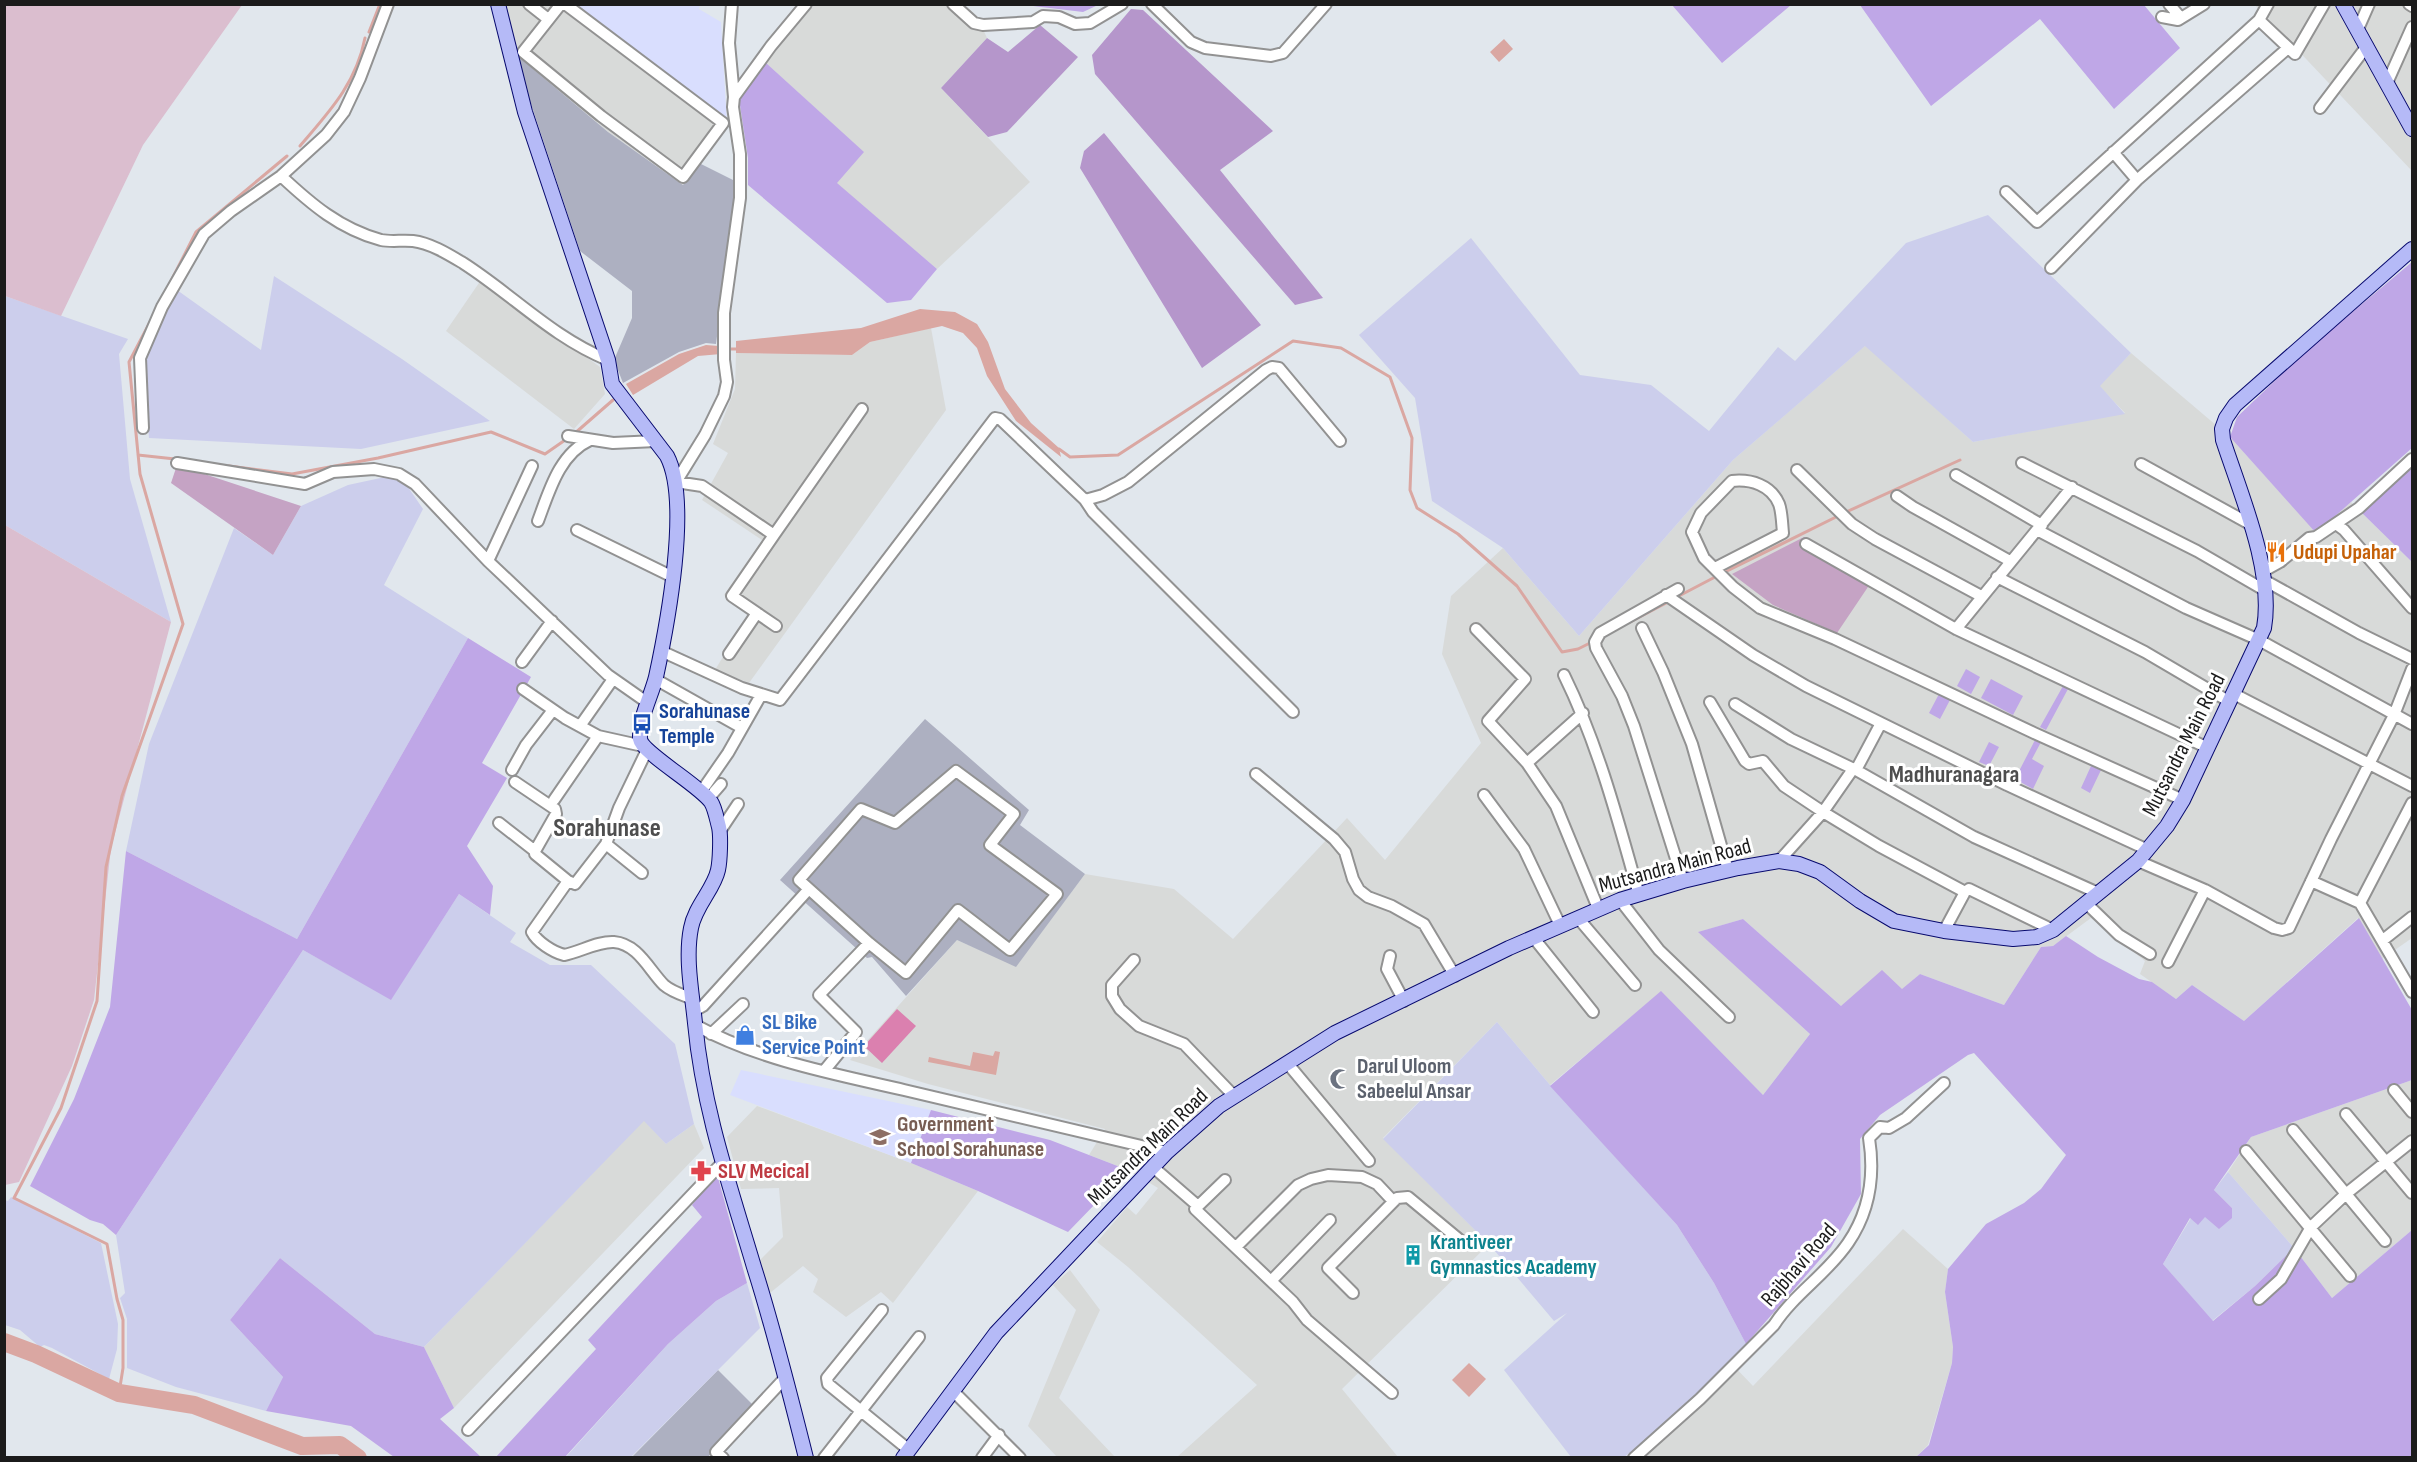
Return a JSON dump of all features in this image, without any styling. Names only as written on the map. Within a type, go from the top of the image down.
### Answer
[{"type":"street","points":[[143,428],[140,358],[162,306],[204,234],[231,211],[281,176],[326,135],[344,112],[360,78],[388,4]]},
{"type":"street","points":[[498,4],[525,112],[608,360],[612,384],[656,441],[674,469],[676,530],[671,603],[640,741],[645,748],[712,803],[720,831],[718,871],[691,925],[690,958],[695,1025],[705,1100],[763,1296],[806,1457]]},
{"type":"street","points":[[530,4],[548,19]]},
{"type":"street","points":[[561,4],[523,52],[601,116],[683,177],[723,123],[565,4]]},
{"type":"street","points":[[676,482],[705,435],[724,396],[727,382],[724,360],[724,313],[740,198],[740,154],[729,43],[732,4]]},
{"type":"street","points":[[734,97],[771,46],[806,4]]},
{"type":"street","points":[[953,4],[974,24],[983,25],[1033,22],[1042,16],[1059,17],[1075,24],[1090,22],[1122,4]]},
{"type":"street","points":[[1152,4],[1191,42],[1205,48],[1271,56],[1283,53],[1326,4]]},
{"type":"street","points":[[2169,4],[2181,18]]},
{"type":"street","points":[[2162,17],[2178,20],[2204,4]]},
{"type":"street","points":[[2006,192],[2037,222],[2259,20],[2268,4]]},
{"type":"street","points":[[2259,20],[2295,54],[2324,4]]},
{"type":"street","points":[[2343,4],[2412,126]]},
{"type":"street","points":[[2358,29],[2369,4]]},
{"type":"street","points":[[2387,83],[2412,27]]},
{"type":"street","points":[[2320,108],[2367,46]]},
{"type":"street","points":[[2051,268],[2137,180],[2288,48]]},
{"type":"street","points":[[2113,152],[2137,180]]},
{"type":"street","points":[[281,176],[329,218],[384,240],[429,245],[463,263],[570,342],[608,360]]},
{"type":"street","name":"Mutsandra Main Road","points":[[906,1454],[996,1333],[1167,1152],[1219,1106],[1335,1033],[1533,937],[1620,900],[1683,881],[1779,861],[1814,869],[1894,921],[1944,931],[2025,939],[2053,930],[2138,861],[2183,800],[2264,628],[2266,614],[2264,581],[2250,524],[2223,440],[2222,429],[2226,418],[2235,405],[2412,249]]},
{"type":"street","points":[[1085,500],[1103,495],[1128,482],[1266,369],[1272,367],[1279,369],[1341,441]]},
{"type":"street","points":[[776,626],[732,596],[862,409]]},
{"type":"street","points":[[661,651],[760,695],[780,700],[995,418],[999,419],[1085,500],[1093,512],[1293,712]]},
{"type":"street","points":[[572,437],[613,443],[656,441]]},
{"type":"street","points":[[538,521],[562,466],[573,452],[590,440]]},
{"type":"street","points":[[2264,581],[2280,562],[2309,538],[2316,537],[2359,508],[2412,459]]},
{"type":"street","points":[[177,463],[305,484],[333,472],[374,469],[390,471],[403,476],[415,484],[488,561],[613,679],[648,703]]},
{"type":"street","points":[[2022,463],[2197,551],[2264,581],[2412,659]]},
{"type":"street","points":[[2141,464],[2250,524]]},
{"type":"street","points":[[488,561],[532,466]]},
{"type":"street","points":[[1797,470],[1852,524],[1875,539],[1981,596]]},
{"type":"street","points":[[1956,475],[2039,527],[2186,608],[2259,640],[2412,724]]},
{"type":"street","points":[[1715,568],[1783,533],[1779,504],[1766,487],[1747,480],[1732,481],[1701,513],[1692,532],[1704,558],[1733,587],[1760,608],[1835,639],[2183,800]]},
{"type":"street","points":[[676,482],[702,486],[774,535]]},
{"type":"street","points":[[1956,629],[2072,487]]},
{"type":"street","points":[[1897,496],[2010,561]]},
{"type":"street","points":[[2336,524],[2344,530],[2412,608]]},
{"type":"street","points":[[577,530],[673,577]]},
{"type":"street","points":[[1806,544],[1956,629],[2208,747]]},
{"type":"street","points":[[1997,577],[2232,698],[2412,786]]},
{"type":"street","points":[[1678,589],[1600,633],[1595,642],[1634,726],[1683,881]]},
{"type":"street","points":[[1666,595],[1753,655],[1806,686],[2000,782],[2148,850]]},
{"type":"street","points":[[729,654],[757,613]]},
{"type":"street","points":[[522,663],[552,621]]},
{"type":"street","points":[[1642,628],[1663,672],[1692,744],[1728,870]]},
{"type":"street","points":[[1476,629],[1525,680],[1488,721],[1527,763],[1556,806],[1598,908]]},
{"type":"street","points":[[2138,861],[2205,890],[2274,928],[2282,930],[2289,928],[2394,715],[2412,669]]},
{"type":"street","points":[[1564,675],[1583,713],[1614,804],[1639,895]]},
{"type":"street","points":[[580,726],[613,679]]},
{"type":"street","points":[[655,680],[742,728]]},
{"type":"street","points":[[523,689],[553,710],[598,736],[645,748]]},
{"type":"street","points":[[704,795],[760,695]]},
{"type":"street","points":[[1710,702],[1749,764],[1764,761],[1784,786],[1822,812],[1879,846],[1965,892]]},
{"type":"street","points":[[1735,704],[1791,739],[1854,770],[1974,837],[2098,893]]},
{"type":"street","points":[[512,770],[526,746],[553,710]]},
{"type":"street","points":[[1527,763],[1583,713]]},
{"type":"street","points":[[1779,861],[1822,812],[1854,770],[1881,723]]},
{"type":"street","points":[[554,800],[598,736]]},
{"type":"street","points":[[499,823],[568,881],[573,884],[579,882],[606,844],[645,748]]},
{"type":"street","points":[[956,771],[1014,814],[990,845],[1057,894],[1010,950],[958,909],[906,973],[808,890],[799,880],[861,809],[895,823],[956,771]]},
{"type":"street","points":[[1256,774],[1334,839],[1345,852],[1353,879],[1359,890],[1368,897],[1392,906],[1424,924],[1455,976]]},
{"type":"street","points":[[515,782],[556,811],[535,851]]},
{"type":"street","points":[[704,795],[721,784]]},
{"type":"street","points":[[1484,795],[1524,849],[1560,925]]},
{"type":"street","points":[[2360,903],[2412,803]]},
{"type":"street","points":[[720,831],[738,804]]},
{"type":"street","points":[[606,844],[642,873]]},
{"type":"street","points":[[568,881],[532,932],[536,939],[564,955],[614,942],[624,945],[644,959],[664,985],[694,1005],[703,1006],[808,890]]},
{"type":"street","points":[[2311,881],[2360,903],[2412,992]]},
{"type":"street","points":[[1944,931],[1965,892],[1970,889],[2053,930]]},
{"type":"street","points":[[2168,962],[2205,890]]},
{"type":"street","points":[[1620,900],[1659,950],[1729,1017]]},
{"type":"street","points":[[2086,903],[2119,935],[2150,954]]},
{"type":"street","points":[[2383,940],[2412,917]]},
{"type":"street","points":[[1578,918],[1635,985]]},
{"type":"street","points":[[1533,937],[1593,1012]]},
{"type":"street","points":[[825,1071],[856,1032],[819,995],[869,943]]},
{"type":"street","points":[[1390,956],[1387,969],[1404,1000]]},
{"type":"street","points":[[1134,960],[1112,985],[1112,996],[1120,1009],[1139,1026],[1184,1044],[1234,1096]]},
{"type":"street","points":[[711,1034],[742,1004]]},
{"type":"street","points":[[695,1025],[745,1048],[825,1071],[1167,1152]]},
{"type":"street","points":[[1288,1064],[1369,1161]]},
{"type":"street","name":"Rajbhavi Road","points":[[1634,1458],[1700,1399],[1774,1325],[1783,1311],[1848,1243],[1868,1201],[1872,1182],[1869,1138],[1880,1127],[1889,1128],[1906,1118],[1944,1083]]},
{"type":"street","points":[[2394,1090],[2412,1112]]},
{"type":"street","points":[[2346,1114],[2412,1193]]},
{"type":"street","points":[[2293,1130],[2385,1241]]},
{"type":"street","points":[[2259,1299],[2281,1279],[2311,1227],[2347,1193],[2412,1141]]},
{"type":"street","points":[[2246,1151],[2350,1276]]},
{"type":"street","points":[[468,1430],[723,1162]]},
{"type":"street","points":[[1153,1167],[1198,1206]]},
{"type":"street","points":[[1236,1247],[1298,1185],[1311,1179],[1328,1175],[1362,1177],[1377,1184],[1393,1201]]},
{"type":"street","points":[[1225,1180],[1196,1209],[1272,1281],[1307,1320],[1392,1393]]},
{"type":"street","points":[[1353,1293],[1328,1268],[1396,1198],[1408,1197],[1461,1241]]},
{"type":"street","points":[[1272,1281],[1330,1220]]},
{"type":"street","points":[[882,1310],[827,1378],[832,1387],[906,1454]]},
{"type":"street","points":[[824,1458],[919,1337]]},
{"type":"street","points":[[723,1458],[716,1452],[785,1378]]},
{"type":"street","points":[[952,1391],[1020,1458]]},
{"type":"street","points":[[982,1458],[999,1435]]},
{"type":"shaded area","points":[[5,4],[242,5],[143,145],[61,316],[5,296]]},
{"type":"shaded area","points":[[500,5],[571,5],[727,125],[683,185],[608,132],[514,53]]},
{"type":"shaded area","points":[[571,5],[700,5],[699,9],[721,22],[727,125]]},
{"type":"shaded area","points":[[814,5],[965,5],[977,16],[987,38],[941,88],[1030,182],[937,269],[836,183],[863,152],[765,62]]},
{"type":"shaded area","points":[[1025,5],[1098,5],[1083,12]]},
{"type":"shaded area","points":[[1672,5],[1791,5],[1722,63]]},
{"type":"shaded area","points":[[1860,5],[2144,5],[2180,48],[2114,109],[2040,19],[1931,106]]},
{"type":"shaded area","points":[[2255,5],[2412,5],[2412,171]]},
{"type":"shaded area","points":[[1131,9],[1143,10],[1273,131],[1220,170],[1323,298],[1295,305],[1095,74],[1092,55]]},
{"type":"shaded area","points":[[1040,25],[1078,57],[1007,132],[988,137],[941,88],[987,38],[1008,52]]},
{"type":"shaded area","points":[[1504,39],[1513,49],[1499,62],[1490,52]]},
{"type":"shaded area","points":[[514,53],[608,132],[683,185],[699,163],[737,182],[716,344],[706,343],[679,352],[623,383],[614,360],[632,318],[632,291],[580,251]]},
{"type":"shaded area","points":[[765,62],[864,152],[837,183],[937,269],[911,300],[887,303],[748,185],[748,158],[739,99]]},
{"type":"shaded area","points":[[1104,133],[1261,325],[1202,368],[1080,168],[1084,151]]},
{"type":"shaded area","points":[[1988,215],[2131,353],[2100,386],[2125,414],[1973,442],[1865,346],[1733,460],[1579,636],[1503,548],[1432,501],[1415,398],[1359,335],[1471,238],[1580,375],[1651,385],[1709,431],[1778,347],[1795,361],[1906,243]]},
{"type":"shaded area","points":[[2412,262],[2412,448],[2316,533],[2230,437],[2237,417],[2306,351]]},
{"type":"shaded area","points":[[274,276],[402,359],[490,421],[361,449],[149,438],[143,363],[177,290],[261,350]]},
{"type":"shaded area","points":[[481,280],[600,367],[605,394],[574,429],[446,331]]},
{"type":"shaded area","points":[[5,296],[128,339],[119,354],[130,479],[171,622],[5,525]]},
{"type":"shaded area","points":[[920,309],[955,312],[977,324],[988,342],[1005,389],[1031,423],[1059,448],[1061,457],[1016,421],[987,376],[977,348],[963,333],[942,326],[870,342],[852,355],[736,353],[736,341],[861,328]]},
{"type":"shaded area","points":[[931,328],[946,410],[749,683],[715,670],[748,615],[724,595],[762,540],[702,500],[728,453],[713,444],[735,389],[736,353],[852,355],[870,342]]},
{"type":"shaded area","points":[[706,345],[719,346],[721,354],[698,356],[633,395],[626,384],[679,354]]},
{"type":"shaded area","points":[[1866,345],[1973,442],[2125,413],[2099,386],[2131,353],[2230,437],[2316,532],[2351,502],[2412,562],[2412,938],[2382,959],[2358,918],[2244,1021],[2192,985],[2176,999],[2140,974],[2145,961],[2091,918],[2053,946],[2041,947],[2004,1005],[1920,974],[1903,989],[1841,1006],[1743,919],[1699,932],[1810,1034],[1763,1095],[1661,992],[1550,1085],[1497,1022],[1383,1138],[1489,1244],[1342,1389],[1398,1457],[1177,1457],[1257,1385],[1128,1267],[1097,1242],[1127,1207],[1136,1215],[1158,1188],[1128,1170],[1089,1155],[1105,1129],[928,1084],[850,1060],[957,940],[1016,966],[1085,874],[1174,889],[1233,939],[1347,818],[1385,860],[1481,743],[1442,654],[1451,596],[1503,548],[1579,636],[1733,460]]},
{"type":"shaded area","points":[[177,465],[301,506],[273,555],[171,483]]},
{"type":"shaded area","points":[[2412,467],[2412,562],[2362,513]]},
{"type":"shaded area","points":[[399,474],[423,509],[384,585],[468,638],[297,939],[126,851],[149,744],[234,528],[273,555],[301,506],[348,485]]},
{"type":"shaded area","points":[[5,525],[171,622],[111,848],[94,1000],[72,1066],[19,1182],[5,1185]]},
{"type":"shaded area","points":[[1804,537],[1874,578],[1837,633],[1773,605],[1732,574]]},
{"type":"shaded area","points":[[468,638],[531,677],[482,763],[507,778],[467,846],[493,886],[490,915],[459,894],[391,1000],[303,950],[116,1235],[103,1224],[90,1220],[30,1186],[74,1099],[110,1007],[126,851],[297,939]]},
{"type":"shaded area","points":[[1966,669],[1980,677],[1971,694],[1957,686]]},
{"type":"shaded area","points":[[1991,679],[2023,696],[2013,715],[1981,698]]},
{"type":"shaded area","points":[[2063,686],[2068,689],[2046,730],[2040,727]]},
{"type":"shaded area","points":[[1939,694],[1950,700],[1940,719],[1929,713]]},
{"type":"shaded area","points":[[925,719],[1029,810],[1020,825],[1085,874],[1016,967],[957,940],[906,996],[872,957],[867,958],[780,880]]},
{"type":"shaded area","points":[[2035,740],[2041,742],[2032,759],[2044,766],[2033,789],[2015,779]]},
{"type":"shaded area","points":[[1989,742],[1999,747],[1989,766],[1979,762]]},
{"type":"shaded area","points":[[2091,766],[2101,770],[2090,793],[2081,788]]},
{"type":"shaded area","points":[[459,894],[516,933],[510,942],[550,965],[591,965],[675,1044],[694,1124],[666,1144],[644,1121],[424,1347],[375,1334],[280,1258],[230,1320],[283,1377],[266,1411],[176,1387],[127,1368],[127,1319],[120,1298],[125,1293],[116,1235],[303,950],[391,999]]},
{"type":"shaded area","points":[[2359,918],[2412,1010],[2412,1080],[2251,1137],[2214,1190],[2232,1208],[2232,1218],[2219,1229],[2205,1217],[2198,1225],[2190,1218],[2163,1264],[2213,1321],[2255,1286],[2294,1248],[2332,1298],[2412,1230],[2412,1457],[1916,1457],[1929,1445],[1952,1363],[1953,1347],[1945,1292],[1948,1269],[1986,1224],[2024,1203],[2041,1189],[2066,1155],[1974,1053],[1880,1115],[1860,1139],[1861,1194],[1831,1247],[1746,1344],[1714,1283],[1677,1225],[1550,1086],[1661,991],[1763,1095],[1810,1034],[1698,932],[1743,919],[1841,1006],[1882,970],[1902,989],[1920,974],[2004,1005],[2041,947],[2053,946],[2066,936],[2098,957],[2139,979],[2152,982],[2176,999],[2192,985],[2244,1021]]},
{"type":"shaded area","points":[[897,1009],[916,1026],[882,1063],[864,1046]]},
{"type":"shaded area","points":[[1497,1022],[1550,1085],[1677,1225],[1714,1283],[1746,1344],[1698,1396],[1661,1430],[1624,1457],[1571,1457],[1504,1370],[1567,1313],[1554,1321],[1489,1244],[1383,1139]]},
{"type":"shaded area","points":[[995,1051],[1000,1052],[996,1075],[928,1062],[929,1057],[970,1066],[973,1052],[993,1056]]},
{"type":"shaded area","name":"Government School Sorahunase","points":[[741,1070],[931,1110],[911,1163],[730,1095]]},
{"type":"shaded area","points":[[2412,1080],[2412,1230],[2332,1298],[2294,1248],[2228,1172],[2251,1137]]},
{"type":"shaded area","points":[[757,1106],[911,1163],[978,1191],[893,1303],[881,1292],[846,1317],[813,1292],[818,1279],[803,1266],[770,1293],[758,1262],[783,1237],[779,1188],[741,1189],[727,1137]]},
{"type":"shaded area","points":[[931,1110],[1050,1140],[1128,1170],[1068,1232],[911,1163]]},
{"type":"shaded area","points":[[644,1120],[666,1144],[694,1124],[704,1148],[454,1408],[424,1347]]},
{"type":"shaded area","points":[[2228,1172],[2294,1248],[2255,1286],[2212,1321],[2163,1264],[2191,1218],[2205,1217],[2232,1208],[2214,1190]]},
{"type":"shaded area","points":[[717,1174],[747,1283],[716,1301],[668,1344],[565,1457],[495,1458],[596,1349],[588,1340],[702,1217],[692,1205]]},
{"type":"shaded area","points":[[11,1197],[101,1243],[118,1324],[117,1349],[109,1379],[52,1348],[44,1345],[40,1347],[20,1330],[5,1325],[5,1200],[8,1201]]},
{"type":"shaded area","points":[[1903,1229],[1948,1269],[1945,1292],[1953,1347],[1952,1363],[1928,1445],[1916,1457],[1624,1458],[1661,1430],[1730,1362],[1753,1386]]},
{"type":"shaded area","points":[[280,1258],[375,1334],[424,1347],[454,1408],[440,1419],[481,1457],[394,1457],[351,1426],[266,1411],[283,1377],[230,1320]]},
{"type":"shaded area","points":[[1070,1270],[1100,1310],[1059,1398],[1115,1457],[1057,1457],[1028,1426],[1076,1310],[1053,1285]]},
{"type":"shaded area","points":[[747,1283],[760,1328],[631,1457],[565,1458],[668,1344],[716,1301]]},
{"type":"shaded area","points":[[1469,1363],[1486,1379],[1469,1397],[1452,1380]]},
{"type":"shaded area","points":[[718,1370],[754,1406],[708,1457],[631,1458]]},
{"type":"waterway","points":[[369,32],[380,4]]},
{"type":"waterway","points":[[300,146],[331,109],[348,83],[355,70],[365,38]]},
{"type":"waterway","points":[[169,285],[196,232],[287,156]]},
{"type":"waterway","points":[[119,1393],[123,1368],[123,1320],[107,1244],[14,1198],[61,1108],[97,1001],[106,867],[122,796],[183,624],[140,474],[129,362],[150,322]]},
{"type":"waterway","points":[[1059,449],[1070,457],[1118,455],[1293,341],[1341,348],[1390,377],[1412,438],[1410,490],[1417,508],[1458,534],[1517,586],[1562,652],[1578,649],[1592,642]]},
{"type":"waterway","points":[[725,349],[739,349]]},
{"type":"waterway","points":[[574,434],[613,400]]},
{"type":"waterway","points":[[229,466],[292,474],[378,458],[491,432],[545,454],[568,438]]},
{"type":"waterway","points":[[138,455],[175,459]]},
{"type":"waterway","points":[[1844,513],[1960,460]]},
{"type":"waterway","points":[[1723,573],[1838,516]]},
{"type":"waterway","points":[[1675,598],[1717,576]]},
{"type":"waterway","points":[[1630,622],[1670,601]]},
{"type":"waterway","points":[[4,1342],[36,1354],[119,1393],[194,1405],[302,1446],[340,1445],[358,1458]]},
{"type":"place","name":"Udupi Upahar","points":[[2276,552]]},
{"type":"place","name":"Sorahunase Temple","points":[[642,724]]},
{"type":"place","name":"SL Bike Service Point","points":[[745,1035]]},
{"type":"place","name":"Darul Uloom Sabeelul Ansar","points":[[1340,1079]]},
{"type":"place","name":"Government School Sorahunase","points":[[880,1137]]},
{"type":"place","name":"SLV Mecical","points":[[701,1171]]},
{"type":"place","name":"Krantiveer Gymnastics Academy","points":[[1413,1255]]},
{"type":"district","name":"Madhuranagara","points":[[1954,774]]},
{"type":"district","name":"Sorahunase","points":[[607,828]]}]
